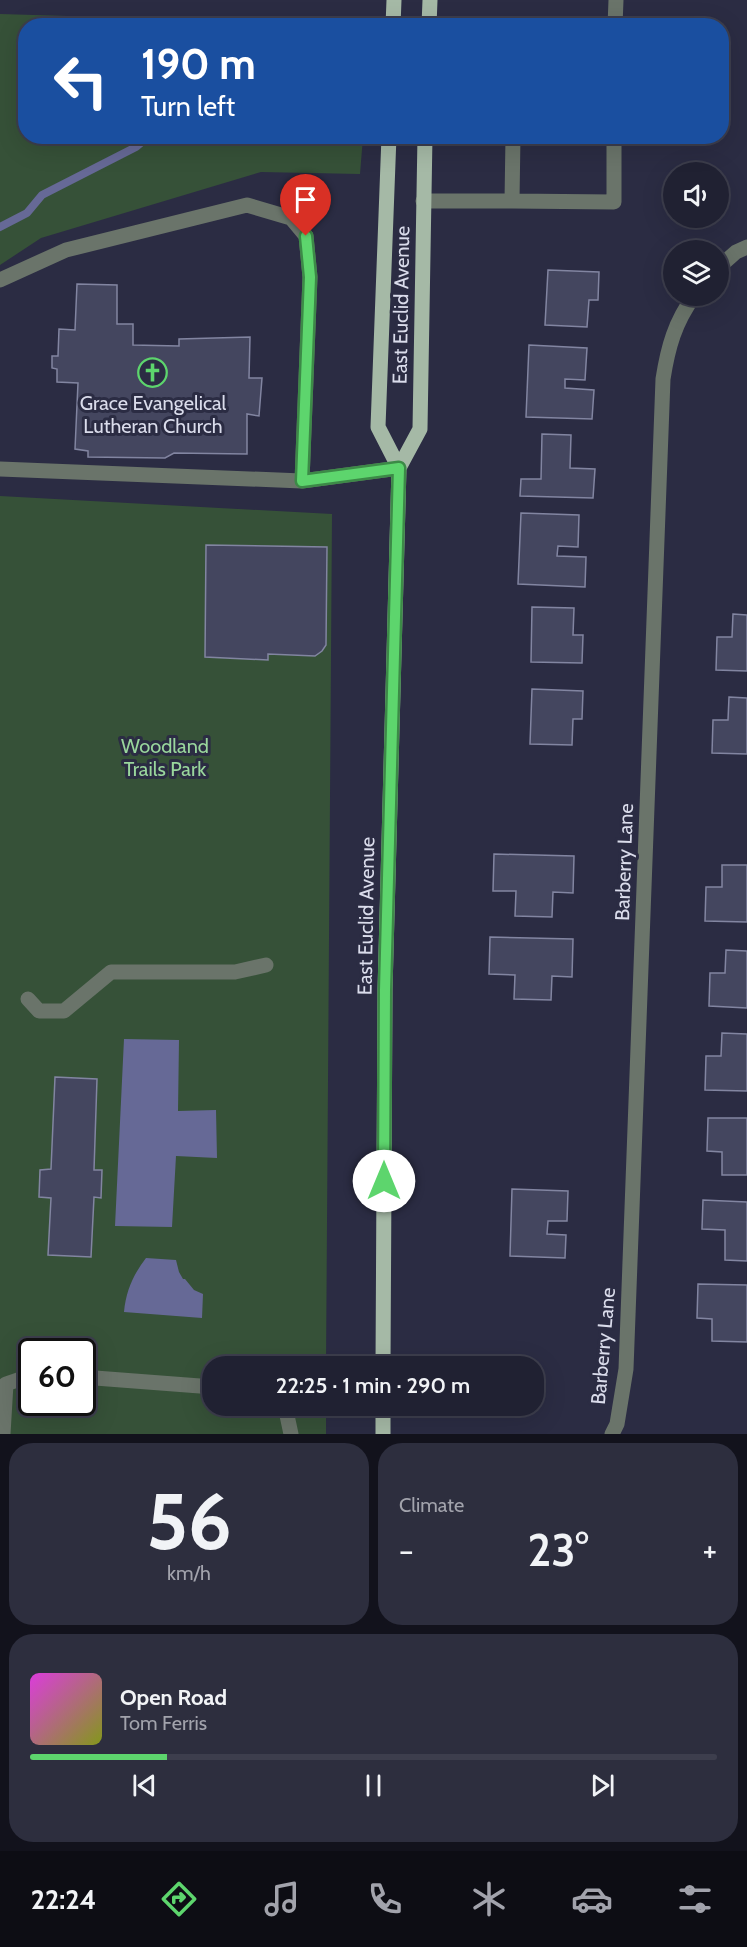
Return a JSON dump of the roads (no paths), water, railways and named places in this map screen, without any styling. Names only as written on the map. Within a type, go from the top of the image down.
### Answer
[{"type":"main road","points":[[393,18],[394,0]]},
{"type":"main road","points":[[429,18],[430,0]]},
{"type":"main road","name":"East Euclid Avenue","points":[[389,144],[378,428],[399,468]]},
{"type":"main road","name":"East Euclid Avenue","points":[[383,1356],[385,990],[399,468],[420,429],[425,144]]},
{"type":"main road","points":[[383,1416],[384,1434]]},
{"type":"street","points":[[615,18],[616,0]]},
{"type":"street","points":[[512,201],[513,144]]},
{"type":"street","points":[[423,201],[614,202],[614,144]]},
{"type":"street","points":[[4,277],[66,250],[248,206],[291,218],[306,236],[310,277],[302,481]]},
{"type":"street","points":[[729,258],[747,247]]},
{"type":"street","name":"Barberry Lane","points":[[612,1434],[616,1424],[626,1369],[663,379],[668,347],[686,306]]},
{"type":"street","points":[[1,469],[302,481],[399,468]]},
{"type":"street","points":[[28,999],[39,1011],[64,1011],[111,972],[235,972],[266,965]]},
{"type":"street","points":[[96,1378],[202,1386]]},
{"type":"street","points":[[3,1434],[6,1384],[18,1380]]},
{"type":"street","points":[[287,1416],[291,1434]]},
{"type":"water","points":[[124,1039],[179,1040],[178,1111],[216,1110],[217,1158],[176,1156],[172,1227],[115,1226]]},
{"type":"water","points":[[146,1258],[176,1260],[183,1279],[194,1290],[203,1294],[202,1318],[124,1312],[131,1284]]},
{"type":"waterway","points":[[0,227],[27,213],[42,195],[140,144]]},
{"type":"place","name":"Grace Evangelical Lutheran Church","points":[[153,373]]},
{"type":"park label","name":"Woodland Trails Park","points":[[165,758]]}]
